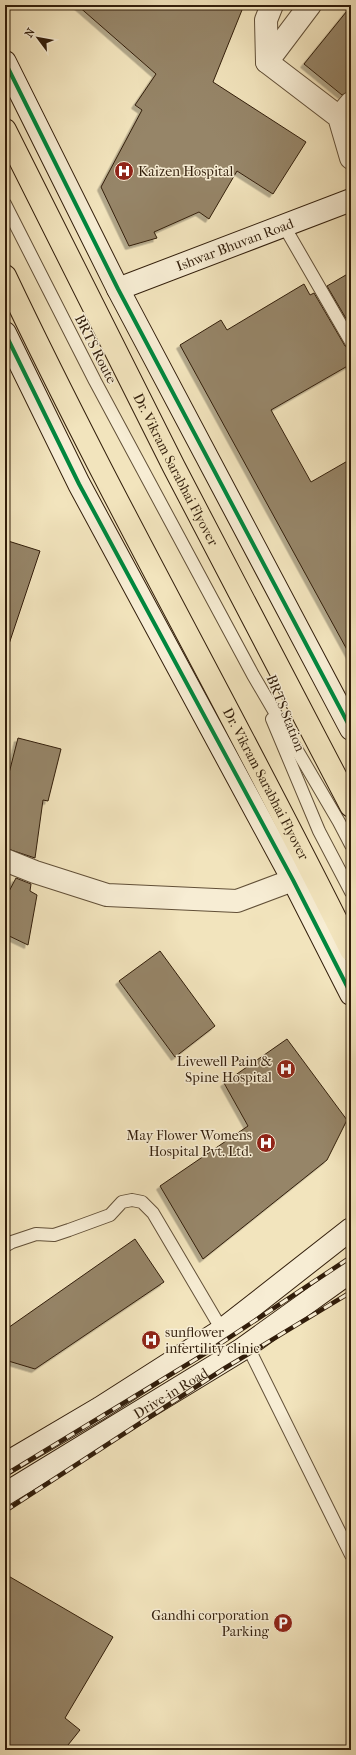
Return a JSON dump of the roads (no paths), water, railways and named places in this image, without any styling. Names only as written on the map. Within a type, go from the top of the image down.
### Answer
[{"type":"main road","name":"Dr. Vikram Sarabhai Flyover","points":[[5,130],[174,467],[351,806]]},
{"type":"main road","name":"Dr. Vikram Sarabhai Flyover","points":[[5,276],[52,374],[302,851],[351,950]]},
{"type":"street","points":[[268,62],[266,20],[272,5]]},
{"type":"street","points":[[268,62],[310,5]]},
{"type":"street","points":[[5,62],[118,289],[351,729]]},
{"type":"street","points":[[268,62],[345,110],[351,158]]},
{"type":"street","name":"Ishwar Bhuvan Road","points":[[118,289],[351,200]]},
{"type":"street","points":[[5,333],[79,484],[293,880],[351,994]]},
{"type":"street","points":[[5,860],[35,872],[107,895],[237,901],[293,880]]},
{"type":"street","points":[[9,1456],[100,1408],[222,1330],[351,1229]]},
{"type":"street","name":"Drive-in Road","points":[[5,1494],[247,1346],[351,1271]]},
{"type":"lane","name":"BRTS Route","points":[[5,204],[95,381],[253,675]]},
{"type":"lane","points":[[284,226],[351,342]]},
{"type":"lane","name":"BRTS Station","points":[[253,675],[351,845]]},
{"type":"lane","name":"BRTS Station","points":[[253,675],[318,831],[351,892]]},
{"type":"lane","points":[[5,1246],[12,1242],[36,1234],[54,1235],[110,1215],[122,1202],[132,1200],[142,1202],[153,1213],[222,1330]]},
{"type":"lane","points":[[247,1346],[351,1555]]},
{"type":"railway","points":[[5,1475],[206,1353],[351,1257]]},
{"type":"railway","points":[[5,1511],[225,1368],[351,1292]]},
{"type":"place","name":"Kaizen Hospital","points":[[124,171]]},
{"type":"place","name":"Livewell Pain & Spine Hospital","points":[[286,1069]]},
{"type":"place","name":"May Flower Womens Hospital Pvt. Ltd.","points":[[266,1143]]},
{"type":"place","name":"sunflower infertility clinic","points":[[151,1340]]},
{"type":"place","name":"Gandhi corporation Parking","points":[[283,1623]]}]
